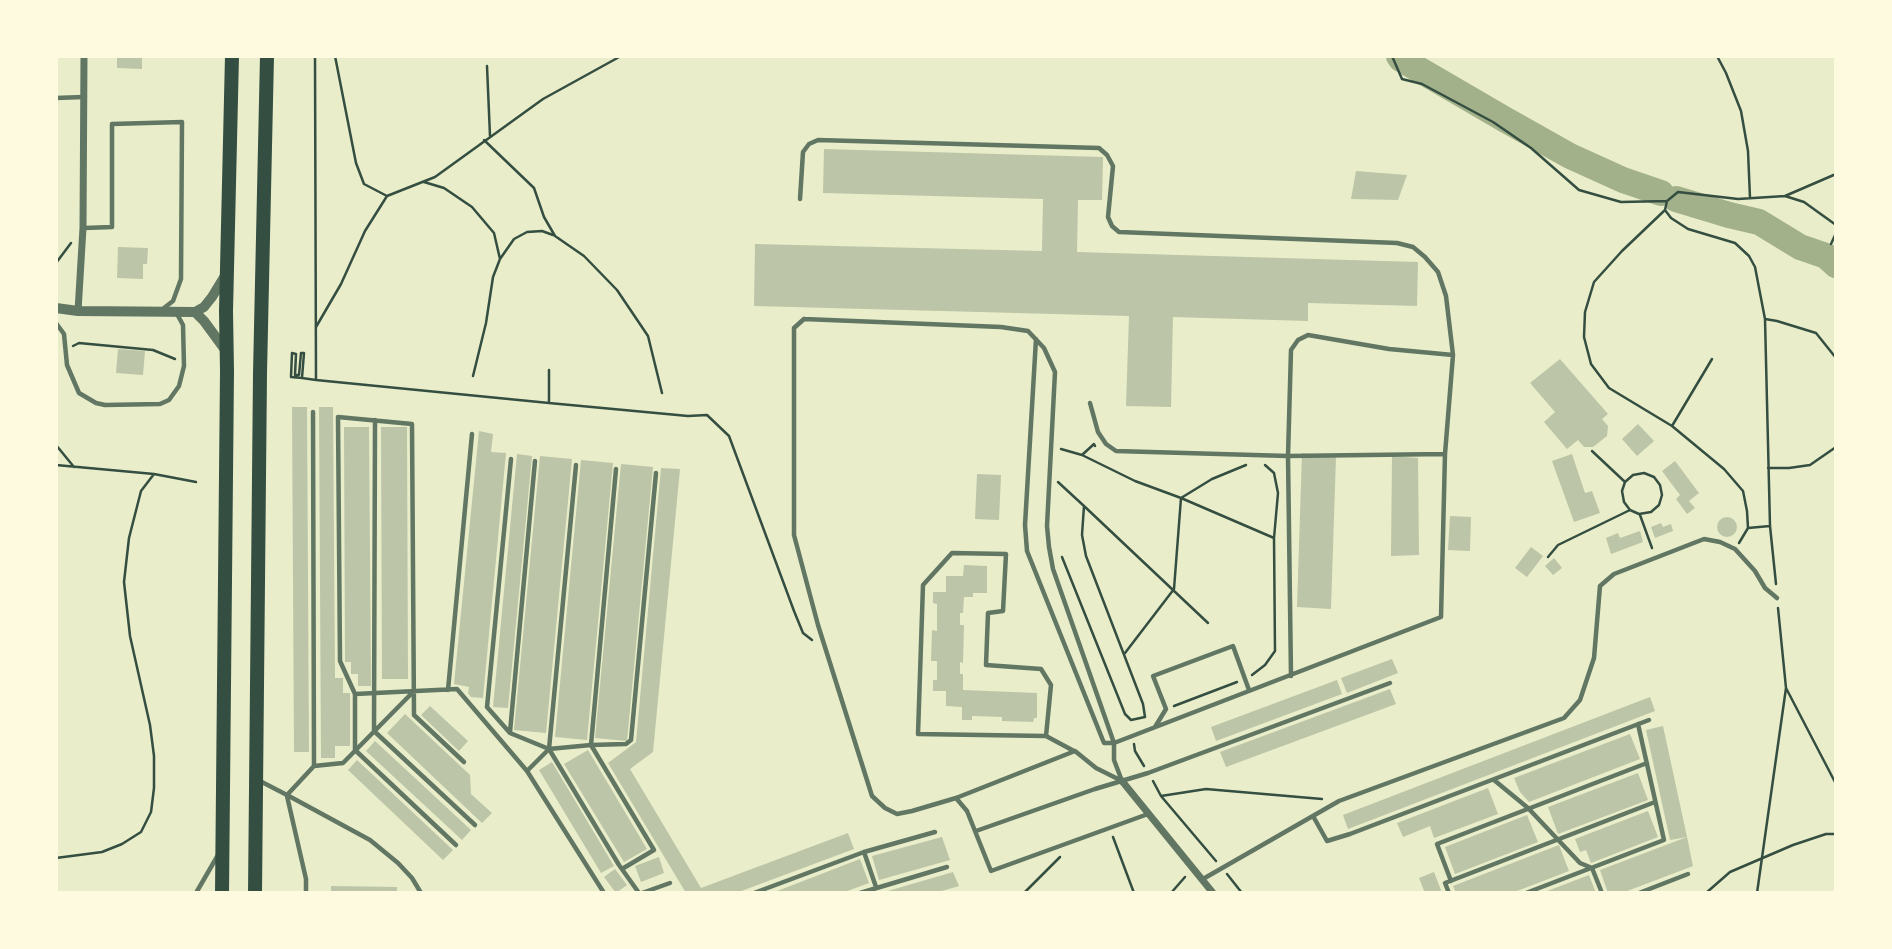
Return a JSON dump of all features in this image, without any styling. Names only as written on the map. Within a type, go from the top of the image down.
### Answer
[{"type":"main road","points":[[222,893],[226,352],[232,56]]},
{"type":"main road","points":[[255,893],[260,373],[267,56]]},
{"type":"street","points":[[78,311],[83,228],[84,56]]},
{"type":"street","points":[[56,308],[78,311],[195,312],[204,307],[212,297],[227,272]]},
{"type":"street","points":[[195,312],[209,326],[226,352]]},
{"type":"street","points":[[1122,781],[1213,893]]},
{"type":"lane","points":[[56,98],[83,97]]},
{"type":"lane","points":[[83,228],[112,227],[112,124],[183,122],[181,279],[173,301],[160,311]]},
{"type":"lane","points":[[800,199],[803,152],[809,144],[818,140],[1099,148],[1113,166],[1108,217],[1119,232],[1397,243],[1413,247],[1438,272],[1446,296],[1453,355],[1444,454],[1441,617],[1133,736],[1114,743],[1104,743],[1027,551],[1025,525],[1036,340]]},
{"type":"lane","points":[[56,323],[64,334],[67,365],[79,393],[105,405],[164,403],[179,386],[185,363],[183,325],[175,313]]},
{"type":"lane","points":[[1075,751],[956,798],[897,814],[885,808],[872,796],[826,650],[794,535],[794,328],[804,319],[1001,327],[1028,331],[1049,355],[1055,372],[1047,526],[1049,547],[1053,569],[1114,743],[1114,760],[1122,781]]},
{"type":"lane","points":[[1291,676],[1288,456],[1291,350],[1298,340],[1308,335],[1389,349],[1453,355]]},
{"type":"lane","points":[[1090,403],[1098,432],[1106,444],[1116,451],[1288,456],[1444,454]]},
{"type":"lane","points":[[313,412],[314,766]]},
{"type":"lane","points":[[456,845],[355,750],[355,694],[340,660],[338,417],[412,424],[414,715],[464,762]]},
{"type":"lane","points":[[375,420],[374,731],[475,825]]},
{"type":"lane","points":[[448,690],[472,434]]},
{"type":"lane","points":[[511,459],[487,707],[510,733],[549,749],[626,744],[631,740],[656,473]]},
{"type":"lane","points":[[510,733],[535,461]]},
{"type":"lane","points":[[576,465],[549,749],[622,869],[641,893],[670,883]]},
{"type":"lane","points":[[617,469],[591,745],[654,850],[622,869]]},
{"type":"lane","points":[[1202,880],[1339,801],[1564,718],[1580,700],[1594,658],[1600,586],[1614,574],[1704,539],[1735,549],[1755,571],[1765,588],[1777,598]]},
{"type":"lane","points":[[1046,736],[1051,685],[1041,669],[986,665],[988,614],[1003,611],[1006,554],[951,553],[923,584],[918,733],[1046,736],[1122,781]]},
{"type":"lane","points":[[1154,728],[1166,709],[1153,676],[1233,646],[1250,690]]},
{"type":"lane","points":[[976,831],[1148,773],[1390,683]]},
{"type":"lane","points":[[355,694],[457,689],[527,771],[604,893]]},
{"type":"lane","points":[[287,795],[314,766],[343,763],[413,691]]},
{"type":"lane","points":[[1313,816],[1326,841],[1649,720]]},
{"type":"lane","points":[[1527,893],[1664,840],[1638,724]]},
{"type":"lane","points":[[527,771],[549,749]]},
{"type":"lane","points":[[1451,880],[1437,844],[1647,763]]},
{"type":"lane","points":[[256,779],[370,840],[398,863],[421,893]]},
{"type":"lane","points":[[1493,779],[1528,808],[1580,863],[1592,868],[1602,893]]},
{"type":"lane","points":[[287,795],[306,879],[306,893]]},
{"type":"lane","points":[[956,798],[967,811],[991,871],[1148,814]]},
{"type":"lane","points":[[1449,893],[1445,883],[1451,880],[1655,802]]},
{"type":"lane","points":[[754,893],[864,852],[935,832]]},
{"type":"lane","points":[[196,893],[222,849]]},
{"type":"lane","points":[[864,852],[876,887]]},
{"type":"lane","points":[[860,893],[947,867]]},
{"type":"lane","points":[[1639,893],[1688,874]]},
{"type":"path","points":[[314,56],[316,380]]},
{"type":"path","points":[[335,56],[356,163],[363,184],[387,196]]},
{"type":"path","points":[[316,327],[341,284],[365,231],[387,196],[424,182],[543,99],[621,56]]},
{"type":"path","points":[[1392,56],[1402,79],[1422,84],[1493,122],[1531,148],[1579,190],[1621,202],[1667,201],[1678,192],[1750,198],[1785,196],[1836,174]]},
{"type":"path","points":[[1717,56],[1741,111],[1748,151],[1750,198]]},
{"type":"path","points":[[487,66],[490,136]]},
{"type":"path","points":[[484,140],[534,188],[544,217],[555,236]]},
{"type":"path","points":[[424,182],[444,188],[472,207],[494,233],[500,259]]},
{"type":"path","points":[[1785,196],[1804,202],[1836,225]]},
{"type":"path","points":[[1667,201],[1665,210],[1594,282],[1585,312],[1584,337],[1591,364],[1609,388],[1672,426],[1724,470],[1743,491],[1748,528],[1735,549]]},
{"type":"path","points":[[1665,210],[1671,219],[1688,229],[1735,243],[1749,256],[1755,267],[1765,319],[1769,489]]},
{"type":"path","points":[[56,263],[83,228]]},
{"type":"path","points":[[473,376],[486,323],[493,277],[500,259],[514,239],[527,232],[541,230],[555,236],[584,256],[617,290],[648,336],[662,393]]},
{"type":"path","points":[[1831,244],[1836,233]]},
{"type":"path","points":[[1765,319],[1816,333],[1836,358]]},
{"type":"path","points":[[65,348],[79,343],[153,350],[185,363]]},
{"type":"path","points":[[302,378],[304,354],[301,353],[299,375],[295,374],[296,354],[292,353],[291,377],[688,416],[707,415],[729,436],[803,633],[826,650]]},
{"type":"path","points":[[1672,426],[1712,359]]},
{"type":"path","points":[[549,370],[549,403]]},
{"type":"path","points":[[56,445],[74,467]]},
{"type":"path","points":[[1768,468],[1810,465],[1836,447]]},
{"type":"path","points":[[1058,459],[1058,448],[1082,455],[1135,481],[1273,538]]},
{"type":"path","points":[[1592,451],[1625,482]]},
{"type":"path","points":[[56,465],[154,474],[196,482]]},
{"type":"path","points":[[1181,498],[1212,479],[1247,465]]},
{"type":"path","points":[[1644,473],[1654,477],[1660,485],[1662,495],[1659,505],[1651,512],[1639,514],[1630,510],[1623,502],[1625,482],[1633,475],[1644,473]]},
{"type":"path","points":[[56,858],[102,852],[122,844],[141,832],[151,812],[154,788],[153,746],[130,636],[124,582],[129,538],[141,491],[154,474]]},
{"type":"path","points":[[1057,492],[1057,481],[1208,623]]},
{"type":"path","points":[[1131,720],[1245,679],[1265,665],[1275,650],[1273,538],[1278,493]]},
{"type":"path","points":[[1125,653],[1174,589],[1181,498]]},
{"type":"path","points":[[1084,506],[1082,535],[1086,556],[1125,653],[1145,717]]},
{"type":"path","points":[[1548,557],[1558,545],[1630,510]]},
{"type":"path","points":[[1639,514],[1656,558]]},
{"type":"path","points":[[1748,528],[1770,526]]},
{"type":"path","points":[[1060,554],[1125,714],[1131,720],[1135,751],[1161,796],[1242,893]]},
{"type":"path","points":[[1757,893],[1786,688],[1836,784]]},
{"type":"path","points":[[1161,796],[1206,789],[1339,801]]},
{"type":"path","points":[[1706,893],[1730,872],[1793,845],[1826,834],[1836,834]]},
{"type":"path","points":[[1112,835],[1134,893]]},
{"type":"path","points":[[1024,893],[1064,853]]},
{"type":"path","points":[[1171,893],[1185,877]]},
{"type":"building","points":[[117,56],[142,56],[142,69],[117,68]]},
{"type":"building","points":[[824,149],[1103,157],[1102,200],[1078,200],[1077,252],[1418,262],[1417,306],[1308,303],[1308,321],[1173,317],[1171,407],[1126,406],[1129,316],[754,306],[755,244],[1042,251],[1043,199],[823,193]]},
{"type":"building","points":[[1356,171],[1407,175],[1398,200],[1351,199]]},
{"type":"building","points":[[118,247],[148,248],[147,264],[143,264],[143,279],[117,278]]},
{"type":"building","points":[[118,349],[145,351],[143,375],[116,373]]},
{"type":"building","points":[[1560,359],[1608,414],[1602,419],[1608,426],[1607,436],[1593,447],[1584,447],[1578,440],[1567,449],[1544,422],[1555,412],[1530,383]]},
{"type":"building","points":[[292,407],[307,407],[309,752],[294,752]]},
{"type":"building","points":[[319,407],[333,407],[335,678],[343,678],[343,693],[350,693],[350,746],[335,746],[335,758],[321,758]]},
{"type":"building","points":[[1638,424],[1654,441],[1637,456],[1622,439]]},
{"type":"building","points":[[344,427],[369,427],[371,686],[358,686],[358,674],[351,674],[351,662],[345,662]]},
{"type":"building","points":[[381,427],[407,427],[408,679],[382,679]]},
{"type":"building","points":[[479,431],[493,434],[491,452],[506,453],[483,698],[471,697],[468,693],[469,687],[454,684]]},
{"type":"building","points":[[1302,453],[1336,457],[1331,609],[1297,607]]},
{"type":"building","points":[[517,454],[532,456],[508,708],[493,707]]},
{"type":"building","points":[[1572,454],[1585,493],[1592,491],[1600,513],[1574,522],[1552,461]]},
{"type":"building","points":[[540,456],[572,459],[546,733],[514,730]]},
{"type":"building","points":[[1392,456],[1418,458],[1419,555],[1391,556]]},
{"type":"building","points":[[581,460],[613,463],[587,740],[555,737]]},
{"type":"building","points":[[1675,461],[1699,493],[1689,501],[1695,508],[1687,514],[1676,499],[1680,495],[1662,471]]},
{"type":"building","points":[[621,464],[653,467],[627,741],[595,738]]},
{"type":"building","points":[[661,468],[680,469],[653,752],[630,769],[701,888],[848,833],[854,849],[736,893],[686,893],[608,763],[636,742]]},
{"type":"building","points":[[977,474],[1001,475],[999,520],[975,519]]},
{"type":"building","points":[[1450,516],[1471,517],[1470,551],[1448,550]]},
{"type":"building","points":[[1727,517],[1734,520],[1737,527],[1734,534],[1727,537],[1720,534],[1717,527],[1720,520]]},
{"type":"building","points":[[1661,523],[1663,527],[1671,524],[1673,531],[1655,538],[1651,527]]},
{"type":"building","points":[[1640,531],[1643,542],[1611,554],[1606,538],[1618,533],[1620,538]]},
{"type":"building","points":[[1531,547],[1543,556],[1527,577],[1515,568]]},
{"type":"building","points":[[1554,558],[1562,568],[1553,575],[1545,566]]},
{"type":"building","points":[[964,565],[987,566],[987,593],[973,593],[973,597],[964,597],[963,613],[960,613],[960,625],[964,625],[963,663],[960,662],[963,690],[1037,693],[1037,718],[1034,718],[1033,722],[972,716],[972,720],[962,720],[962,707],[946,706],[946,691],[933,691],[933,680],[937,680],[937,661],[931,661],[932,630],[937,631],[937,604],[933,603],[933,592],[946,592],[946,576],[963,576]]},
{"type":"building","points":[[1392,659],[1398,673],[1347,693],[1341,678]]},
{"type":"building","points":[[1337,680],[1342,694],[1216,741],[1211,727]]},
{"type":"building","points":[[1390,689],[1396,704],[1226,767],[1220,752]]},
{"type":"building","points":[[1650,697],[1655,711],[1348,829],[1343,815]]},
{"type":"building","points":[[430,706],[468,741],[459,751],[421,715]]},
{"type":"building","points":[[405,714],[470,775],[471,794],[492,813],[482,823],[387,733]]},
{"type":"building","points":[[1663,726],[1687,837],[1670,840],[1646,730]]},
{"type":"building","points":[[1630,734],[1640,759],[1529,802],[1520,792],[1514,778]]},
{"type":"building","points":[[375,741],[471,830],[462,840],[366,751]]},
{"type":"building","points":[[588,750],[647,849],[624,862],[564,764]]},
{"type":"building","points":[[357,760],[453,850],[443,860],[348,770]]},
{"type":"building","points":[[552,762],[614,866],[601,873],[539,770]]},
{"type":"building","points":[[1638,773],[1648,800],[1558,834],[1548,807]]},
{"type":"building","points":[[1488,788],[1498,814],[1434,838],[1430,826],[1403,837],[1397,823]]},
{"type":"building","points":[[1648,811],[1658,837],[1591,863],[1586,850],[1580,852],[1575,839]]},
{"type":"building","points":[[1527,815],[1538,842],[1455,874],[1445,847]]},
{"type":"building","points":[[942,837],[950,860],[879,880],[872,856]]},
{"type":"building","points":[[1687,837],[1693,866],[1622,893],[1608,893],[1600,870]]},
{"type":"building","points":[[1559,845],[1569,871],[1512,893],[1456,893],[1453,886]]},
{"type":"building","points":[[659,857],[664,873],[641,882],[635,866]]},
{"type":"building","points":[[860,859],[869,883],[842,893],[772,893]]},
{"type":"building","points":[[615,869],[627,885],[616,893],[604,877]]},
{"type":"building","points":[[953,872],[959,886],[935,893],[881,893]]},
{"type":"building","points":[[1434,872],[1442,893],[1425,893],[1419,878]]},
{"type":"building","points":[[1589,875],[1596,893],[1542,893]]},
{"type":"building","points":[[331,886],[397,887],[397,893],[331,893]]},
{"type":"waterway","points":[[1399,56],[1570,156],[1623,180],[1661,193]]},
{"type":"waterway","points":[[1676,199],[1759,222],[1800,247],[1826,256],[1836,265]]}]
